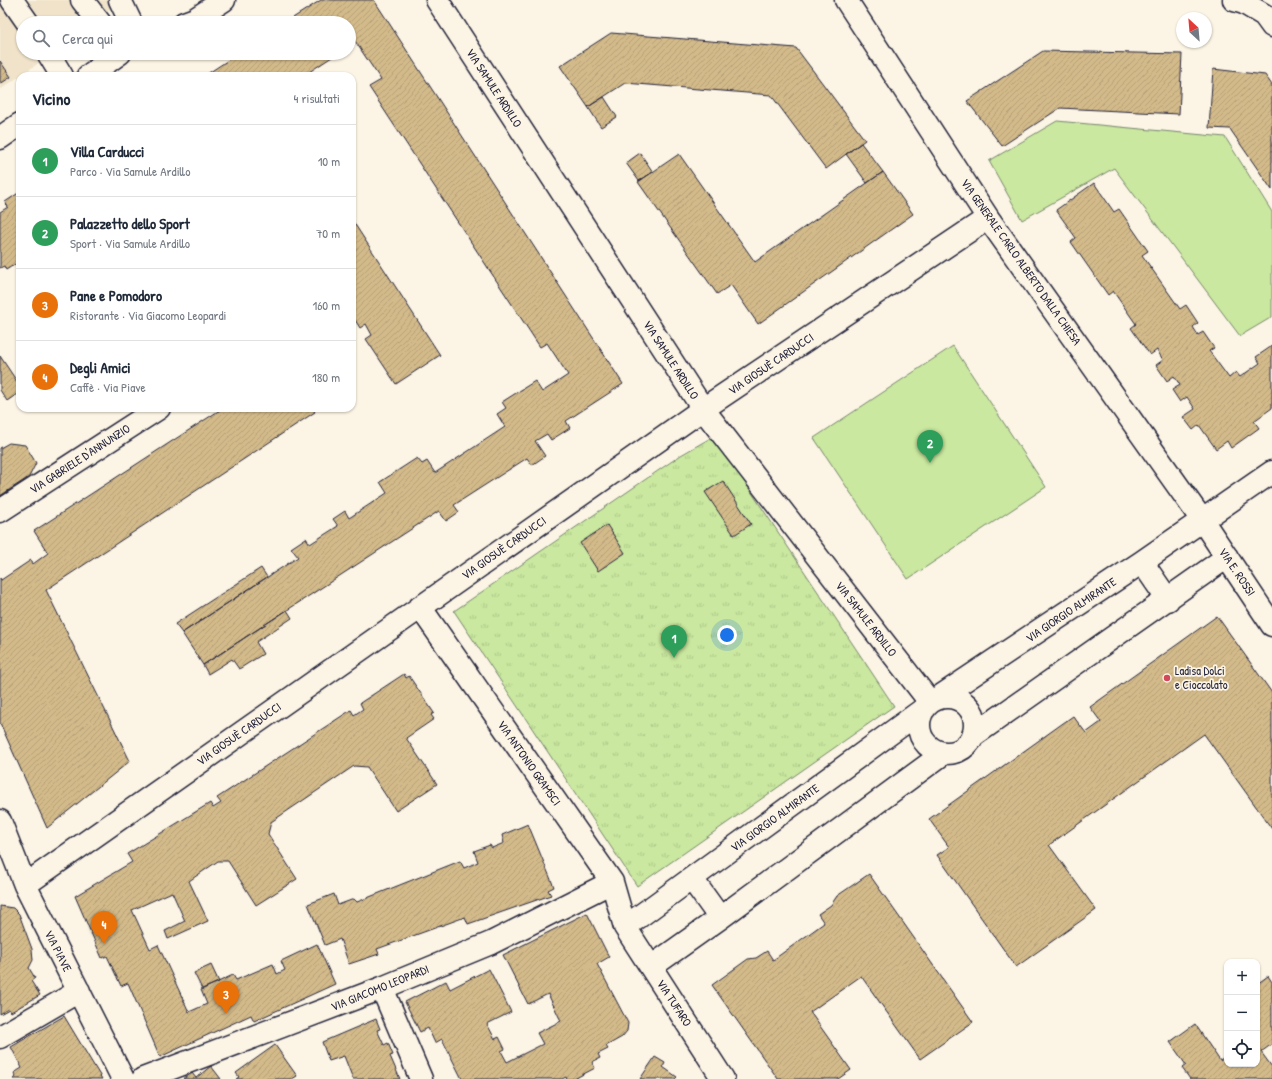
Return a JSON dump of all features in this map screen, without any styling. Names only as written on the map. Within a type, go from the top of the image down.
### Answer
[{"type":"street","points":[[12,0],[23,16]]},
{"type":"street","points":[[82,0],[95,16]]},
{"type":"street","points":[[120,0],[128,16]]},
{"type":"street","points":[[200,16],[224,0]]},
{"type":"street","name":"VIA SAMULE ARDILLO","points":[[437,0],[703,409],[931,703]]},
{"type":"street","name":"VIA GENERALE CARLO ALBERTO DALLA CHIESA","points":[[846,0],[988,218],[1202,520]]},
{"type":"street","points":[[1234,0],[1244,3],[1268,21]]},
{"type":"street","points":[[52,60],[60,72]]},
{"type":"street","points":[[94,72],[110,60]]},
{"type":"street","points":[[0,138],[16,127]]},
{"type":"street","name":"VIA GIOSUÈ CARDUCCI","points":[[25,885],[703,409],[988,218]]},
{"type":"street","name":"VIA GABRIELE D'ANNUNZIO","points":[[0,511],[153,412]]},
{"type":"street","name":"VIA GIORGIO ALMIRANTE","points":[[625,926],[692,879],[931,703],[1142,562],[1272,472]]},
{"type":"street","name":"VIA E. ROSSI","points":[[1202,520],[1272,625]]},
{"type":"street","points":[[974,735],[1227,558]]},
{"type":"street","points":[[1142,562],[1168,600]]},
{"type":"street","name":"VIA ANTONIO GRAMSCI","points":[[420,607],[612,882],[625,926]]},
{"type":"street","points":[[947,696],[956,698],[967,706],[974,717],[976,726],[974,735],[970,743],[963,748],[954,752],[944,753],[927,745],[921,737],[919,728],[920,718],[931,703],[947,696]]},
{"type":"street","points":[[651,967],[944,753]]},
{"type":"street","name":"VIA PIAVE","points":[[0,820],[25,885],[123,1079]]},
{"type":"street","points":[[692,879],[720,918]]},
{"type":"street","name":"VIA GIACOMO LEOPARDI","points":[[143,1079],[382,988],[491,943],[612,882]]},
{"type":"street","name":"VIA TUFARO","points":[[625,926],[723,1079]]},
{"type":"street","points":[[382,988],[421,1079]]},
{"type":"street","points":[[0,1037],[79,992]]},
{"type":"shaded area","points":[[0,0],[111,0],[114,5],[102,16],[16,16],[16,60],[43,60],[26,72],[16,72],[16,79],[0,90]]},
{"type":"green space","points":[[1057,121],[1225,137],[1272,212],[1272,317],[1240,336],[1114,168],[1022,220],[989,161]]},
{"type":"green space","points":[[953,346],[1046,487],[908,579],[814,438]]},
{"type":"green space","points":[[714,436],[894,706],[637,886],[454,611],[681,455]]},
{"type":"building","points":[[321,0],[374,0],[623,384],[566,421],[570,428],[551,440],[547,434],[535,441],[545,456],[532,465],[527,458],[454,505],[459,512],[446,521],[439,511],[203,665],[182,633],[298,557],[291,548],[306,538],[310,544],[338,526],[333,519],[345,511],[349,518],[387,493],[380,482],[417,458],[422,464],[427,461],[435,473],[505,427],[497,414],[506,408],[502,402],[535,381],[542,392],[568,375],[547,343],[540,347],[369,87],[381,80],[356,42],[356,16],[296,16]]},
{"type":"building","points":[[611,33],[796,48],[865,140],[826,169],[771,95],[625,83],[588,107],[560,66]]},
{"type":"building","points":[[1043,51],[1182,54],[1179,114],[1060,108],[1002,146],[967,101]]},
{"type":"building","points":[[228,60],[327,60],[309,72],[210,72]]},
{"type":"building","points":[[0,61],[11,77],[0,84]]},
{"type":"building","points":[[1213,69],[1265,75],[1272,85],[1272,190],[1230,129],[1209,128]]},
{"type":"building","points":[[604,97],[617,117],[601,127],[588,107]]},
{"type":"building","points":[[861,143],[883,172],[867,183],[846,154]]},
{"type":"building","points":[[640,153],[653,172],[639,181],[626,163]]},
{"type":"building","points":[[679,154],[755,262],[883,172],[913,214],[758,324],[731,285],[717,294],[638,182]]},
{"type":"building","points":[[1094,183],[1114,212],[1119,209],[1148,251],[1142,255],[1180,309],[1186,305],[1198,323],[1193,327],[1198,335],[1203,332],[1214,348],[1209,351],[1229,378],[1236,372],[1240,377],[1260,363],[1256,357],[1272,346],[1272,408],[1254,421],[1259,428],[1231,448],[1227,441],[1216,449],[1199,425],[1193,430],[1183,417],[1195,409],[1187,397],[1180,402],[1172,390],[1180,385],[1174,376],[1167,381],[1156,365],[1163,360],[1157,350],[1150,355],[1131,328],[1136,324],[1113,291],[1108,295],[1071,242],[1076,238],[1056,210]]},
{"type":"building","points":[[16,195],[16,264],[6,270],[4,266],[0,268],[0,212],[8,207],[5,202]]},
{"type":"building","points":[[356,226],[440,355],[396,384],[366,339],[372,335],[366,324],[360,328],[356,322]]},
{"type":"building","points":[[0,356],[16,380],[16,395],[7,401],[0,390]]},
{"type":"building","points":[[217,412],[315,412],[46,590],[130,761],[47,828],[0,723],[0,578],[1,580],[31,560],[33,564],[48,553],[34,531]]},
{"type":"building","points":[[9,443],[25,445],[36,463],[29,477],[0,496],[0,448]]},
{"type":"building","points":[[723,481],[751,524],[734,535],[705,492]]},
{"type":"building","points":[[607,525],[625,553],[598,571],[580,543]]},
{"type":"building","points":[[261,568],[267,577],[182,633],[175,624]]},
{"type":"building","points":[[287,610],[292,618],[256,642],[263,654],[239,669],[232,659],[208,674],[203,665]]},
{"type":"building","points":[[1217,616],[1272,693],[1272,829],[1204,734],[1049,845],[1096,910],[1016,967],[937,855],[949,847],[929,819],[1073,716],[1086,733],[1101,722],[1090,707]]},
{"type":"building","points":[[404,674],[406,678],[409,676],[434,713],[431,715],[434,719],[406,738],[437,784],[396,811],[367,767],[354,766],[271,822],[268,834],[297,879],[256,905],[228,861],[218,861],[189,881],[208,921],[168,939],[165,931],[185,921],[172,892],[132,910],[150,949],[158,945],[189,1012],[207,1004],[201,990],[233,975],[236,980],[273,964],[277,974],[285,970],[281,961],[317,944],[335,984],[254,1021],[251,1015],[160,1057],[128,983],[121,986],[107,956],[102,958],[75,896],[132,862],[127,854],[210,803],[213,808],[221,803],[217,798],[351,710],[354,715],[363,709],[360,703]]},
{"type":"building","points":[[528,824],[554,887],[548,890],[551,895],[468,924],[465,917],[377,949],[379,954],[349,964],[340,939],[325,945],[308,904],[334,894],[338,905],[354,899],[357,902],[460,861],[464,868],[478,862],[474,851],[490,845],[492,848],[504,843],[502,835]]},
{"type":"building","points":[[869,874],[973,1022],[920,1059],[861,976],[810,1012],[851,1070],[838,1079],[778,1079],[712,985],[748,959],[756,958],[767,951],[773,960],[824,923],[818,914],[831,905],[837,896]]},
{"type":"building","points":[[0,906],[13,908],[19,914],[32,949],[33,960],[29,968],[35,978],[31,981],[40,995],[11,1012],[9,1009],[0,1014]]},
{"type":"building","points":[[587,913],[609,957],[597,964],[628,1023],[627,1031],[622,1037],[606,1046],[608,1049],[598,1054],[600,1058],[592,1062],[595,1068],[574,1079],[567,1079],[566,1077],[562,1079],[462,1079],[442,1039],[435,1043],[428,1028],[420,1032],[405,1002],[446,981],[450,989],[489,969],[511,1012],[487,1024],[495,1039],[499,1037],[505,1049],[501,1051],[507,1062],[543,1044],[537,1033],[561,1021],[548,994],[528,1004],[503,955]]},
{"type":"building","points":[[211,965],[219,982],[202,989],[194,973]]},
{"type":"building","points":[[1268,976],[1272,982],[1272,1044],[1261,1052],[1272,1067],[1272,1079],[1190,1079],[1182,1068],[1186,1065],[1170,1042],[1195,1024],[1220,1061],[1224,1058],[1224,1067],[1260,1067],[1260,982]]},
{"type":"building","points":[[64,1016],[102,1079],[13,1079],[16,1077],[14,1073],[22,1068],[11,1047]]},
{"type":"building","points":[[376,1019],[380,1029],[377,1030],[384,1045],[388,1043],[393,1055],[390,1056],[400,1079],[353,1079],[344,1056],[329,1061],[322,1042]]},
{"type":"building","points":[[275,1045],[297,1076],[292,1079],[236,1079],[239,1077],[236,1073]]},
{"type":"building","points":[[655,1057],[665,1063],[663,1067],[677,1077],[675,1079],[640,1079]]},
{"type":"building","points":[[211,1066],[221,1079],[183,1079],[192,1073],[196,1078]]},
{"type":"place","name":"Palazzetto dello Sport","points":[[930,463]]},
{"type":"place","name":"Villa Carducci","points":[[674,658]]},
{"type":"place","name":"Ladisa Dolci e Cioccolato","points":[[1167,678]]},
{"type":"place","name":"Degli Amici","points":[[104,944]]},
{"type":"place","name":"Pane e Pomodoro","points":[[226,1014]]}]
